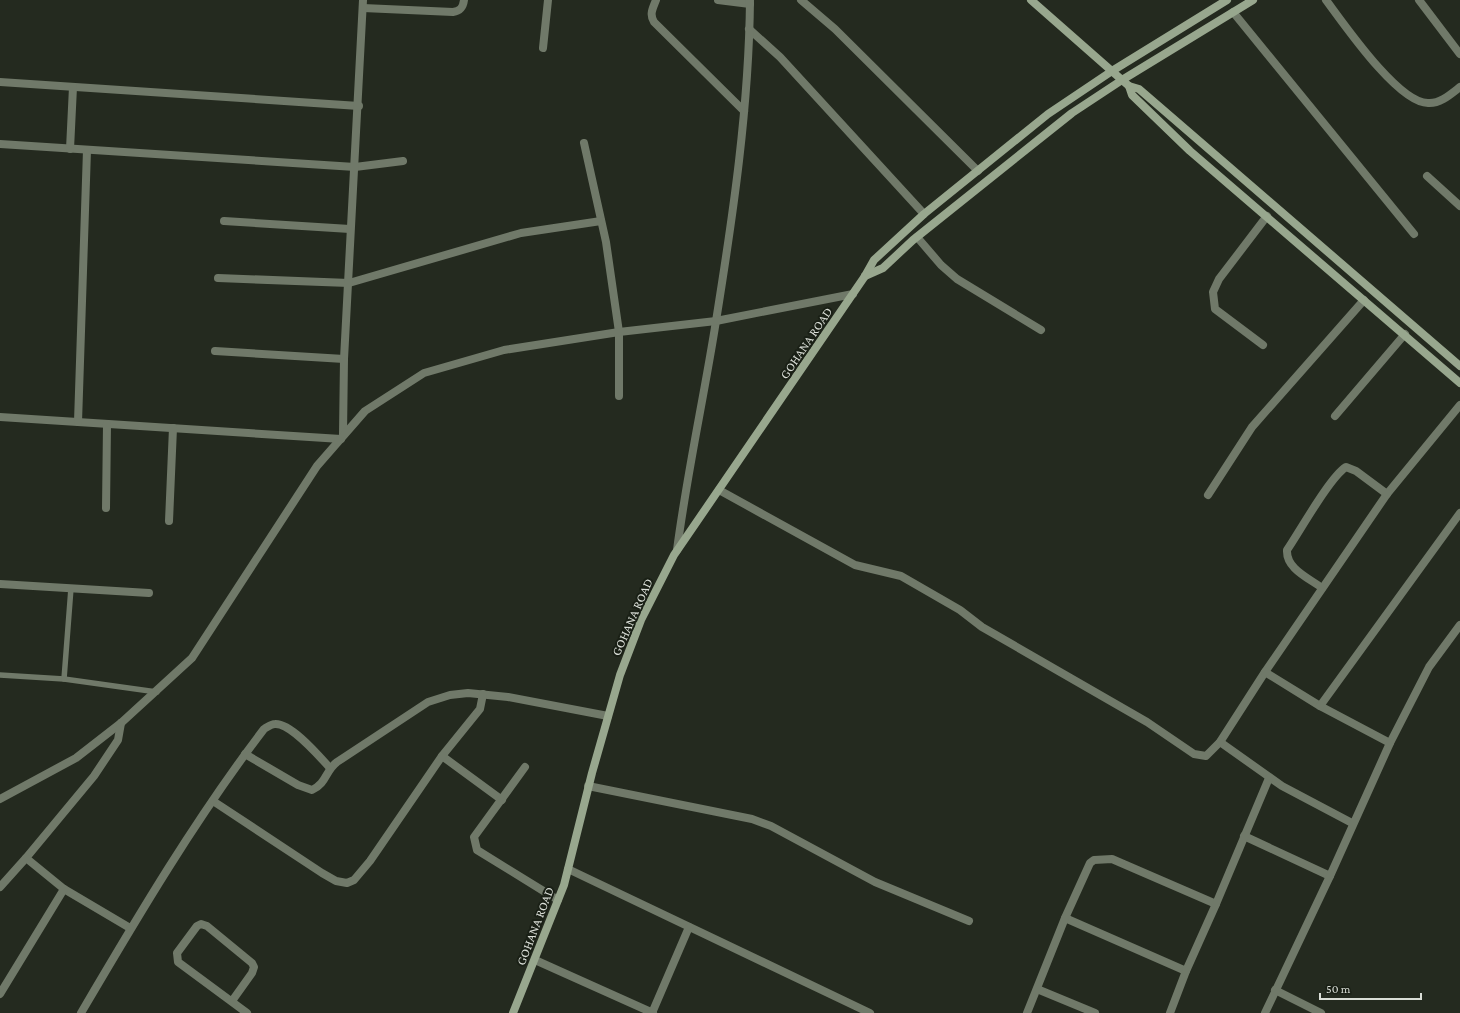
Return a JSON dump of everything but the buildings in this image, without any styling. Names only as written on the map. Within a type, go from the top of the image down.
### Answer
[{"type":"main road","points":[[1031,0],[1129,86],[1139,89],[1460,366]]},
{"type":"main road","name":"GOHANA ROAD","points":[[513,1013],[558,900],[568,869],[588,786],[620,675],[640,620],[677,550],[853,294],[874,260],[924,214],[1048,114],[1112,71],[1227,0]]},
{"type":"main road","points":[[865,276],[883,268],[917,238],[1072,113],[1122,80],[1253,0]]},
{"type":"main road","points":[[1129,86],[1132,95],[1190,151],[1405,334],[1460,383]]},
{"type":"street","points":[[342,437],[350,229],[359,106],[363,4],[453,12],[459,11],[462,8],[464,0]]},
{"type":"street","points":[[543,48],[548,0]]},
{"type":"street","points":[[656,0],[651,12],[651,17],[654,22],[744,110]]},
{"type":"street","points":[[677,550],[683,502],[716,321],[744,110],[750,2],[718,0]]},
{"type":"street","points":[[801,0],[835,29],[978,171]]},
{"type":"street","points":[[1326,0],[1362,48],[1397,86],[1416,100],[1427,104],[1438,102],[1460,87]]},
{"type":"street","points":[[1419,0],[1460,54]]},
{"type":"street","points":[[1233,12],[1414,234]]},
{"type":"street","points":[[749,29],[780,57],[924,214]]},
{"type":"street","points":[[0,82],[359,106]]},
{"type":"street","points":[[70,149],[73,87]]},
{"type":"street","points":[[584,143],[601,221],[619,332],[619,396]]},
{"type":"street","points":[[0,144],[355,167],[403,161]]},
{"type":"street","points":[[78,422],[87,150]]},
{"type":"street","points":[[1427,176],[1460,206]]},
{"type":"street","points":[[1263,345],[1215,309],[1213,292],[1219,279],[1267,216]]},
{"type":"street","points":[[224,221],[350,229]]},
{"type":"street","points":[[218,278],[349,283],[521,233],[601,221]]},
{"type":"street","points":[[917,238],[941,265],[957,279],[1041,330]]},
{"type":"street","points":[[0,799],[76,758],[121,724],[192,658],[317,466],[364,411],[424,373],[504,350],[619,332],[716,321],[853,294]]},
{"type":"street","points":[[1208,495],[1252,427],[1364,300]]},
{"type":"street","points":[[1335,416],[1405,334]]},
{"type":"street","points":[[215,352],[344,359]]},
{"type":"street","points":[[719,490],[855,565],[901,576],[929,591],[960,610],[982,627],[1147,722],[1194,754],[1200,756],[1209,754],[1220,742],[1265,672],[1387,494],[1460,405]]},
{"type":"street","points":[[0,417],[342,437]]},
{"type":"street","points":[[106,508],[107,424]]},
{"type":"street","points":[[169,521],[173,428]]},
{"type":"street","points":[[1322,588],[1290,565],[1286,557],[1287,550],[1326,491],[1341,470],[1346,467],[1356,471],[1387,494]]},
{"type":"street","points":[[1320,706],[1460,513]]},
{"type":"street","points":[[0,584],[150,593]]},
{"type":"street","points":[[1265,1013],[1330,876],[1352,823],[1390,742],[1429,667],[1460,625]]},
{"type":"street","points":[[1265,672],[1320,706],[1390,742]]},
{"type":"street","points":[[213,800],[336,882],[347,883],[354,880],[370,861],[442,756],[480,709],[483,694]]},
{"type":"street","points":[[245,754],[298,785],[312,790],[322,785],[330,768],[428,702],[450,695],[483,694],[508,697],[608,716]]},
{"type":"street","points":[[0,887],[94,776],[118,740],[121,724]]},
{"type":"street","points":[[81,1013],[130,928],[213,800],[264,729],[273,724],[281,724],[292,731],[330,768]]},
{"type":"street","points":[[1220,742],[1269,778],[1352,823]]},
{"type":"street","points":[[442,756],[502,800]]},
{"type":"street","points":[[525,767],[474,837],[476,850],[558,900]]},
{"type":"street","points":[[1170,1013],[1186,971],[1269,778]]},
{"type":"street","points":[[588,786],[752,819],[771,826],[875,882],[969,921]]},
{"type":"street","points":[[1244,836],[1330,876]]},
{"type":"street","points":[[26,858],[64,889],[130,928]]},
{"type":"street","points":[[1027,1013],[1065,918],[1090,864],[1094,860],[1105,858],[1112,859],[1216,904]]},
{"type":"street","points":[[568,869],[870,1013]]},
{"type":"street","points":[[0,994],[64,889]]},
{"type":"street","points":[[1065,918],[1186,971]]},
{"type":"street","points":[[232,1001],[252,974],[254,967],[252,963],[207,926],[201,924],[197,926],[177,953],[178,962],[247,1013]]},
{"type":"street","points":[[535,960],[652,1013],[689,927]]},
{"type":"street","points":[[1037,989],[1095,1013]]},
{"type":"street","points":[[1275,990],[1321,1013]]},
{"type":"lane","points":[[64,679],[71,588]]},
{"type":"lane","points":[[0,675],[64,679],[157,692]]}]
